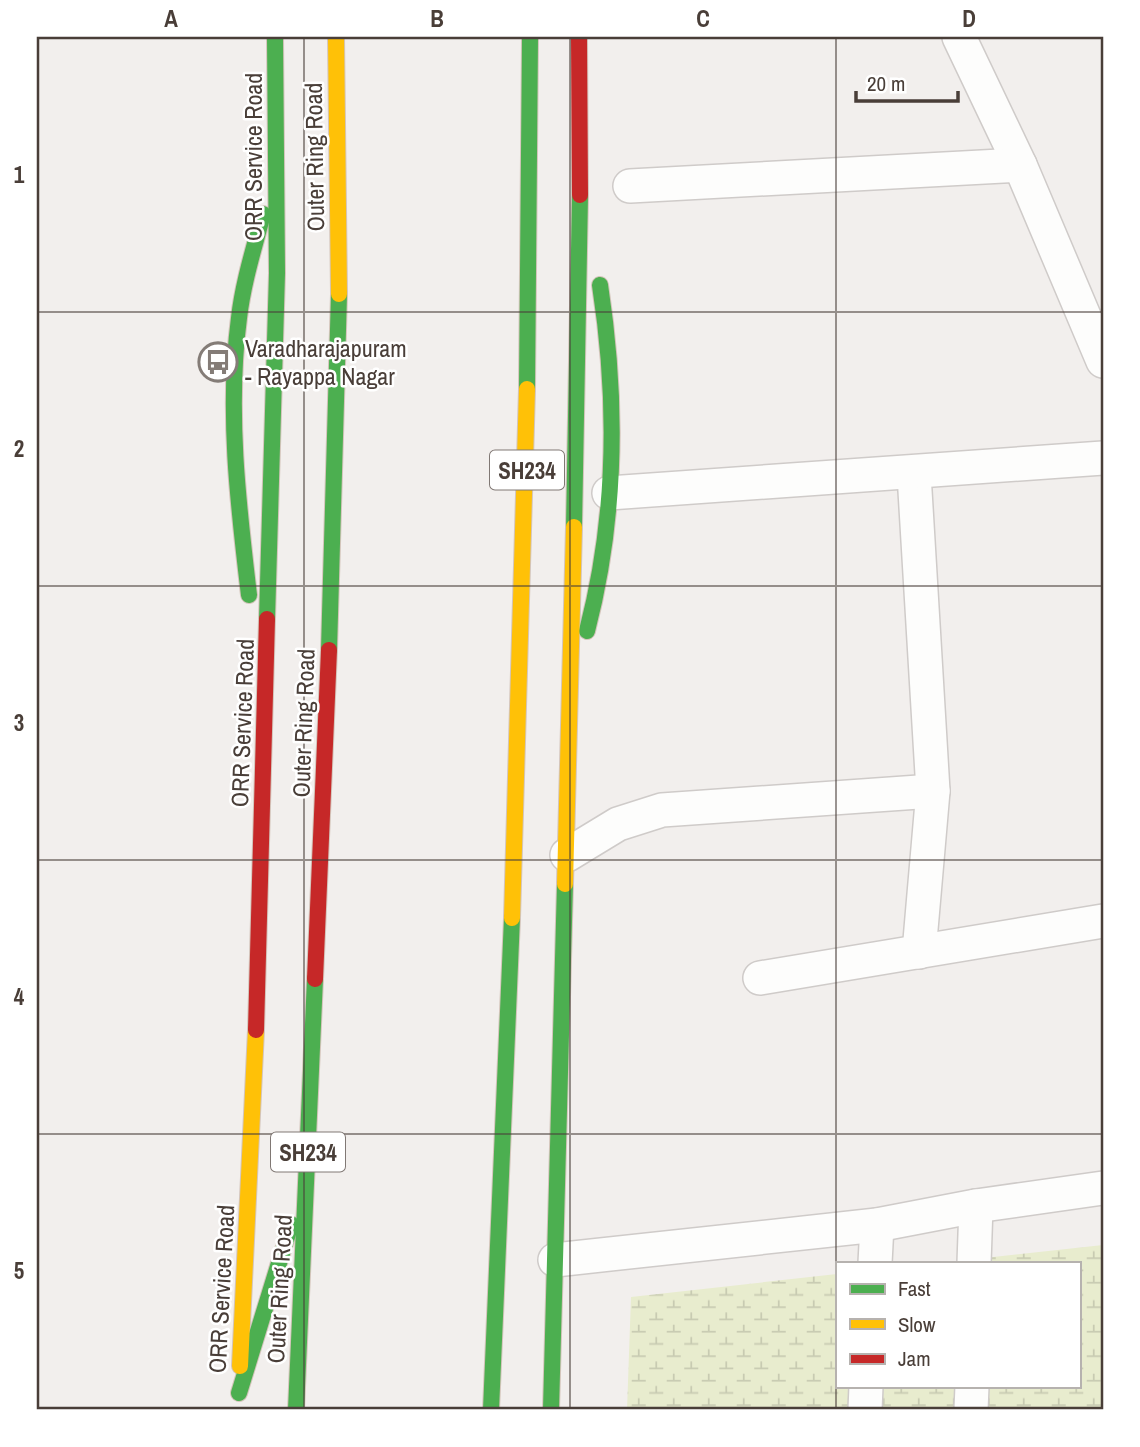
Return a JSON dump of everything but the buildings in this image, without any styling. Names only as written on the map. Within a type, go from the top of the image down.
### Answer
[{"type":"main road","name":"ORR Service Road","points":[[239,1410],[256,1017],[277,272],[275,37]]},
{"type":"main road","name":"Outer Ring Road","points":[[296,1410],[319,893],[339,316],[336,37]]},
{"type":"main road","name":"SH234","points":[[491,1410],[514,903],[526,530],[530,37]]},
{"type":"main road","points":[[551,1410],[581,279],[579,37]]},
{"type":"main road","points":[[266,679],[249,597],[241,534],[235,382],[237,332],[248,270],[275,171]]},
{"type":"main road","points":[[571,681],[598,594],[609,529],[612,457],[612,380],[596,264],[579,176]]},
{"type":"main road","points":[[239,1393],[307,1172]]},
{"type":"main road","points":[[495,1330],[508,1397]]},
{"type":"street","points":[[959,37],[1020,165],[1103,360]]},
{"type":"street","points":[[630,186],[1020,165]]},
{"type":"street","points":[[609,493],[914,474],[1103,458]]},
{"type":"street","points":[[914,474],[933,791],[919,952]]},
{"type":"street","points":[[567,855],[618,824],[662,810],[933,791]]},
{"type":"street","points":[[760,978],[1103,921]]},
{"type":"street","points":[[555,1260],[877,1225],[975,1206],[1103,1188]]},
{"type":"street","points":[[974,1262],[975,1206]]},
{"type":"street","points":[[875,1262],[877,1225]]},
{"type":"street","points":[[865,1410],[866,1388]]},
{"type":"street","points":[[971,1410],[972,1388]]},
{"type":"green space","points":[[1103,1245],[1103,1410],[627,1410],[631,1297],[836,1274],[836,1388],[1080,1388],[1080,1262],[948,1262]]},
{"type":"traffic: fast","points":[[267,619],[277,273],[275,37]]},
{"type":"traffic: fast","points":[[527,389],[530,37]]},
{"type":"traffic: fast","points":[[574,527],[580,195]]},
{"type":"traffic: fast","points":[[249,595],[235,456],[234,387],[241,305],[263,214]]},
{"type":"traffic: fast","points":[[587,631],[604,545],[612,459],[610,372],[600,285]]},
{"type":"traffic: fast","points":[[329,650],[339,294]]},
{"type":"traffic: fast","points":[[551,1410],[565,884]]},
{"type":"traffic: fast","points":[[491,1410],[512,918]]},
{"type":"traffic: fast","points":[[296,1410],[315,979]]},
{"type":"traffic: fast","points":[[239,1393],[291,1224]]},
{"type":"traffic: slow","points":[[336,37],[339,294]]},
{"type":"traffic: slow","points":[[512,918],[527,389]]},
{"type":"traffic: slow","points":[[565,884],[574,527]]},
{"type":"traffic: slow","points":[[240,1366],[256,1030]]},
{"type":"traffic: jam","points":[[579,37],[580,195]]},
{"type":"traffic: jam","points":[[256,1030],[267,619]]},
{"type":"traffic: jam","points":[[315,979],[329,650]]},
{"type":"place","name":"Varadharajapuram - Rayappa Nagar","points":[[218,362]]}]
